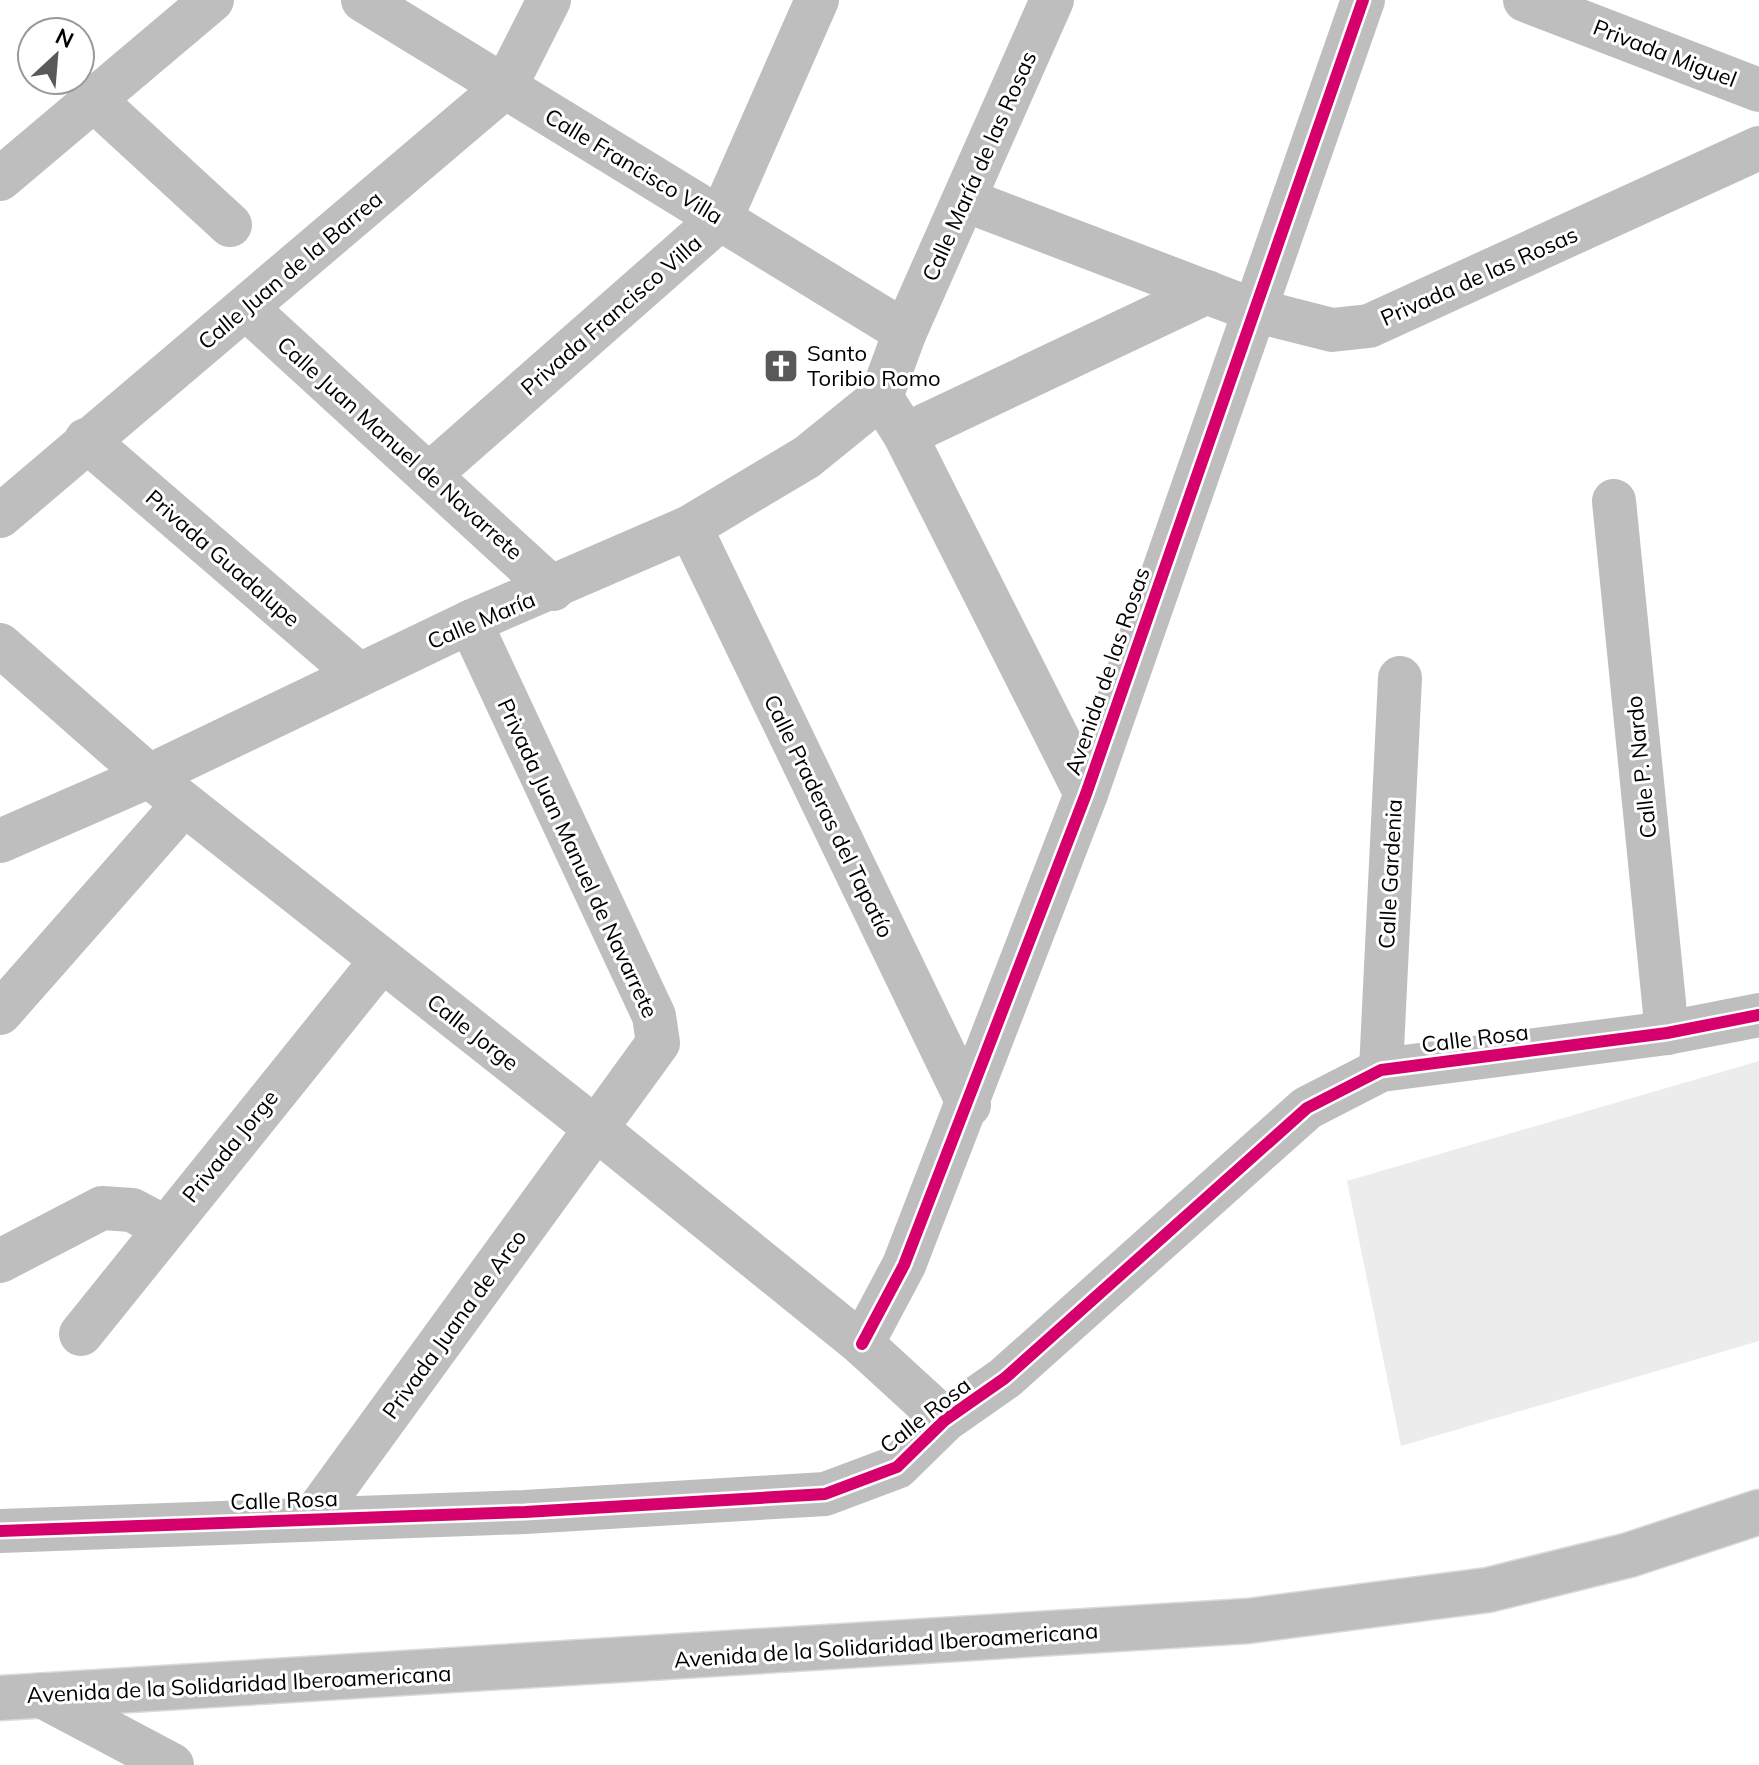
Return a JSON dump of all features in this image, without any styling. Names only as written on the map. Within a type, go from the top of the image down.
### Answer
[{"type":"main road","points":[[0,179],[212,0]]},
{"type":"main road","name":"Calle Francisco Villa","points":[[363,0],[905,332]]},
{"type":"main road","name":"Calle Juan de la Barrea","points":[[0,516],[505,87],[549,0]]},
{"type":"main road","name":"Privada Francisco Villa","points":[[430,474],[721,218],[817,0]]},
{"type":"main road","name":"Calle María de las Rosas","points":[[905,332],[1052,0]]},
{"type":"main road","name":"Avenida de las Rosas","points":[[862,1344],[904,1265],[969,1105],[1086,794],[1363,0]]},
{"type":"main road","name":"Privada Miguel","points":[[1525,0],[1759,90]]},
{"type":"main road","points":[[94,100],[230,225]]},
{"type":"main road","name":"Privada de las Rosas","points":[[965,200],[1253,310],[1332,330],[1369,326],[1759,148]]},
{"type":"main road","points":[[905,435],[1207,292]]},
{"type":"main road","name":"Calle Juan Manuel de Navarrete","points":[[246,308],[553,589]]},
{"type":"main road","points":[[905,332],[881,397],[905,435],[1086,794]]},
{"type":"main road","name":"Calle María","points":[[0,841],[149,776],[470,622],[553,589],[690,527],[807,457],[881,397]]},
{"type":"main road","name":"Privada Guadalupe","points":[[86,440],[359,675]]},
{"type":"main road","name":"Calle P. Nardo","points":[[1614,501],[1667,1033]]},
{"type":"main road","name":"Calle Praderas del Tapatío","points":[[690,527],[969,1105]]},
{"type":"main road","name":"Privada Juan Manuel de Navarrete","points":[[470,622],[654,1016],[658,1043],[594,1127]]},
{"type":"main road","name":"Calle Jorge","points":[[0,645],[149,776],[594,1127],[862,1344],[945,1420]]},
{"type":"main road","name":"Calle Gardenia","points":[[1381,1070],[1400,678]]},
{"type":"main road","points":[[0,1013],[184,804]]},
{"type":"main road","name":"Privada Jorge","points":[[81,1334],[164,1227],[382,960]]},
{"type":"main road","name":"Calle Rosa","points":[[0,1531],[525,1512],[825,1494],[897,1467],[945,1420],[1005,1378],[1307,1108],[1381,1070],[1667,1033],[1759,1015]]},
{"type":"main road","name":"Privada Juana de Arco","points":[[312,1519],[594,1127]]},
{"type":"main road","points":[[0,1261],[102,1208],[132,1210],[164,1227]]},
{"type":"main road","name":"Avenida de la Solidaridad Iberoamericana","points":[[20,1697],[1248,1621],[1488,1590],[1629,1555],[1759,1512]]},
{"type":"main road","points":[[20,1697],[172,1765]]},
{"type":"shaded area","points":[[1759,1061],[1759,1341],[1401,1446],[1347,1181]]},
{"type":"cycle path","points":[[862,1344],[904,1265],[1086,794],[1363,0]]},
{"type":"cycle path","points":[[0,1531],[525,1512],[825,1494],[897,1467],[945,1420],[1005,1378],[1307,1108],[1381,1070],[1667,1033],[1759,1015]]},
{"type":"place","name":"Santo Toribio Romo","points":[[781,366]]}]
